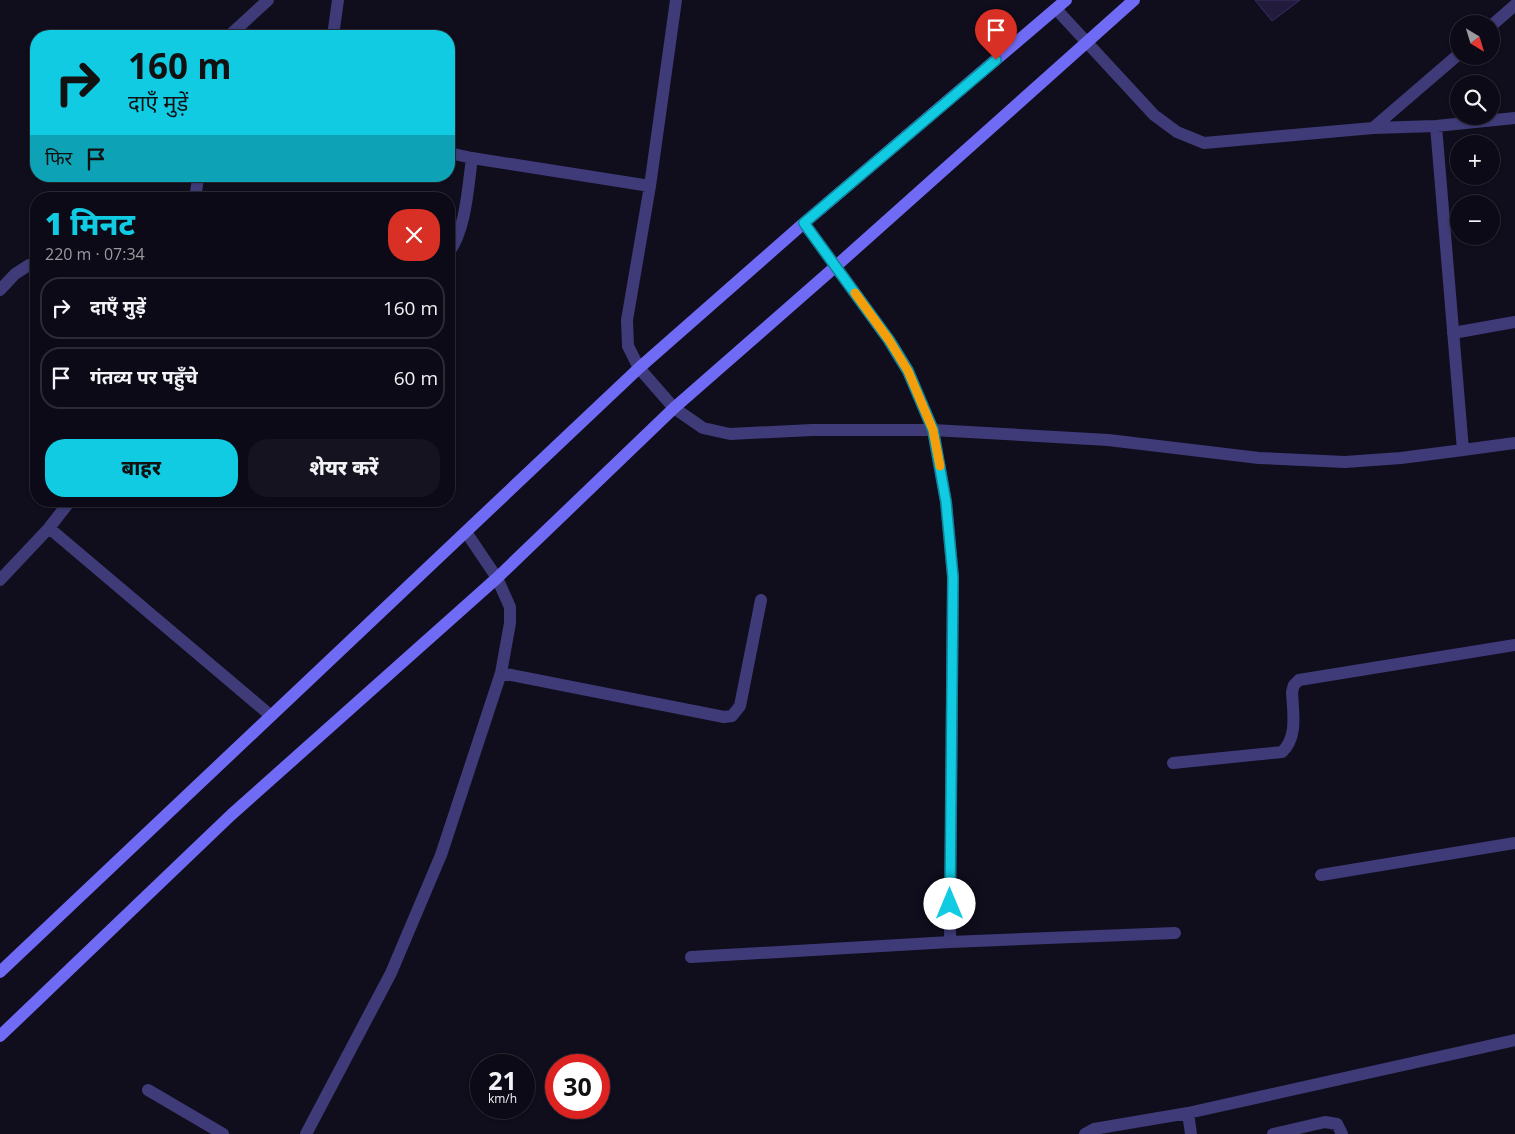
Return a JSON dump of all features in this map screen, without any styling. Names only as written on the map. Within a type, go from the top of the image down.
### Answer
[{"type":"street","points":[[236,30],[268,0]]},
{"type":"street","points":[[334,30],[338,0]]},
{"type":"street","points":[[676,0],[650,186],[628,320],[628,346],[638,368],[674,408],[703,428],[730,434],[812,430],[933,430],[1108,440],[1259,458],[1345,462],[1401,458],[1515,443]]},
{"type":"street","points":[[0,972],[638,368],[804,223],[1066,0]]},
{"type":"street","points":[[0,1036],[231,815],[497,578],[674,408],[836,268],[1134,0]]},
{"type":"street","points":[[1500,18],[1515,5]]},
{"type":"street","points":[[1056,9],[1154,115],[1177,132],[1204,143],[1373,128],[1436,126],[1515,118]]},
{"type":"street","points":[[1373,128],[1450,62]]},
{"type":"street","points":[[1436,126],[1463,450]]},
{"type":"street","points":[[455,154],[650,186]]},
{"type":"street","points":[[455,243],[460,227],[472,158]]},
{"type":"street","points":[[804,223],[889,340],[903,363],[933,430],[946,502],[953,577],[950,942]]},
{"type":"street","points":[[0,290],[15,274],[30,265]]},
{"type":"street","points":[[1453,333],[1515,322]]},
{"type":"street","points":[[0,580],[49,528],[65,507]]},
{"type":"street","points":[[49,528],[270,716]]},
{"type":"street","points":[[306,1134],[395,964],[440,855],[501,673],[510,623],[508,602],[497,578],[466,532]]},
{"type":"street","points":[[501,673],[724,717],[732,716],[740,706],[761,600]]},
{"type":"street","points":[[1173,762],[1282,752],[1290,745],[1293,737],[1292,692],[1294,685],[1300,680],[1515,645]]},
{"type":"street","points":[[1322,875],[1515,843]]},
{"type":"street","points":[[692,957],[950,942],[1175,934]]},
{"type":"street","points":[[1085,1134],[1094,1129],[1188,1113],[1515,1040]]},
{"type":"street","points":[[148,1090],[223,1134]]},
{"type":"street","points":[[1188,1113],[1191,1134]]},
{"type":"street","points":[[1273,1134],[1326,1122],[1337,1124],[1342,1134]]},
{"type":"building","points":[[1255,0],[1300,0],[1272,21]]},
{"type":"slow traffic","points":[[855,293],[889,340],[908,371],[933,430],[940,466]]},
{"type":"route","points":[[950,904],[953,577],[946,502],[933,430],[908,371],[889,340],[804,223],[996,60]]}]
